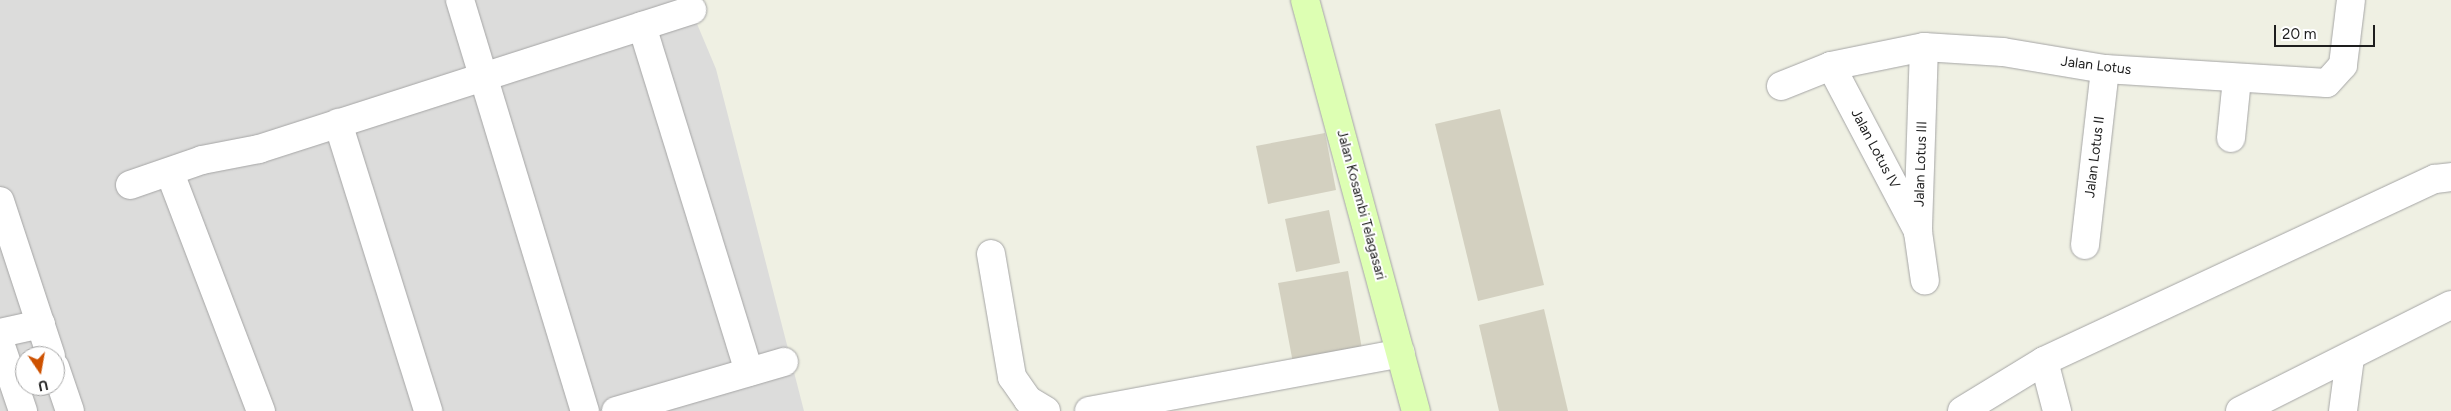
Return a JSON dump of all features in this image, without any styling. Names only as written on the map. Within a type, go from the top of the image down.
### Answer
[{"type":"main road","name":"Jalan Kosambi Telagasari","points":[[1304,0],[1416,411]]},
{"type":"street","points":[[460,0],[584,411]]},
{"type":"street","name":"Jalan Lotus","points":[[1781,86],[1831,66],[1924,46],[2004,52],[2105,69],[2320,84],[2334,80],[2344,65],[2350,0]]},
{"type":"street","points":[[130,185],[484,78],[692,10]]},
{"type":"street","points":[[642,26],[749,372]]},
{"type":"street","name":"Jalan Lotus III","points":[[1924,46],[1918,232],[1925,281]]},
{"type":"street","name":"Jalan Lotus IV","points":[[1831,66],[1918,232]]},
{"type":"street","name":"Jalan Lotus II","points":[[2085,245],[2105,69]]},
{"type":"street","points":[[2230,138],[2237,79]]},
{"type":"street","points":[[338,123],[428,411]]},
{"type":"street","points":[[170,173],[262,411]]},
{"type":"street","points":[[1962,411],[2044,361],[2435,179],[2451,177]]},
{"type":"street","points":[[0,201],[48,346]]},
{"type":"street","points":[[991,254],[1012,377],[1028,400],[1046,411]]},
{"type":"street","points":[[2240,411],[2350,358],[2451,306]]},
{"type":"street","points":[[0,333],[41,324]]},
{"type":"street","points":[[0,343],[23,411]]},
{"type":"street","points":[[1089,411],[1401,353]]},
{"type":"street","points":[[2342,411],[2350,358]]},
{"type":"street","points":[[2044,361],[2057,411]]},
{"type":"street","points":[[616,411],[784,362]]},
{"type":"street","points":[[65,396],[70,411]]},
{"type":"shaded area","points":[[0,0],[687,0],[716,69],[804,411],[0,411]]},
{"type":"building","points":[[1500,109],[1544,285],[1478,301],[1435,124]]},
{"type":"building","points":[[1325,133],[1336,190],[1268,204],[1256,146]]},
{"type":"building","points":[[1329,210],[1340,263],[1296,272],[1285,219]]},
{"type":"building","points":[[1348,271],[1362,349],[1293,363],[1278,283]]},
{"type":"building","points":[[1544,309],[1568,411],[1499,411],[1479,325]]}]
